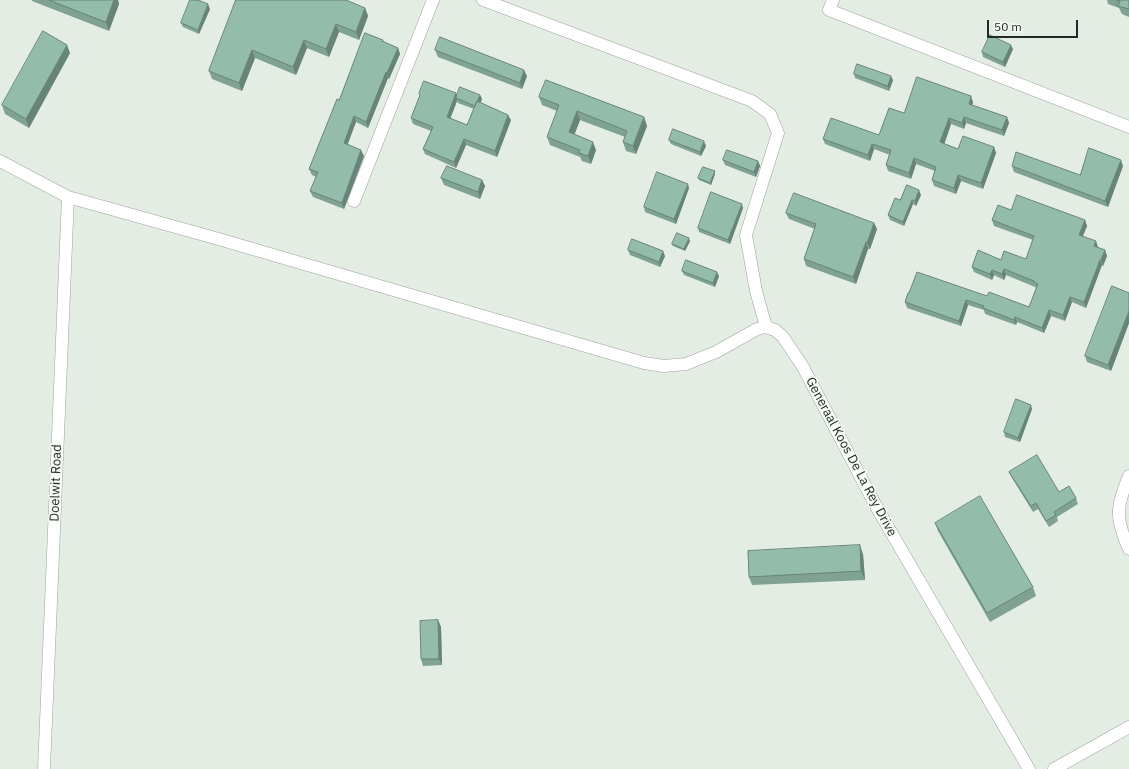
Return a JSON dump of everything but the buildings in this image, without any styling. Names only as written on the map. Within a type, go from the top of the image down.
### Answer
[{"type":"street","points":[[354,201],[433,0]]},
{"type":"street","points":[[0,161],[68,196],[644,363],[664,366],[686,364],[716,352],[757,329],[766,327],[756,291],[746,234],[778,133],[770,114],[752,101],[483,0]]},
{"type":"street","points":[[833,0],[830,10],[1129,127]]},
{"type":"street","name":"Doelwit Road","points":[[44,769],[68,196]]},
{"type":"street","name":"Generaal Koos De La Rey Drive","points":[[766,327],[775,330],[783,337],[803,367],[877,508],[1029,769]]},
{"type":"street","points":[[1129,476],[1122,493],[1118,511],[1120,527],[1129,548]]},
{"type":"street","points":[[1054,769],[1129,727]]}]
